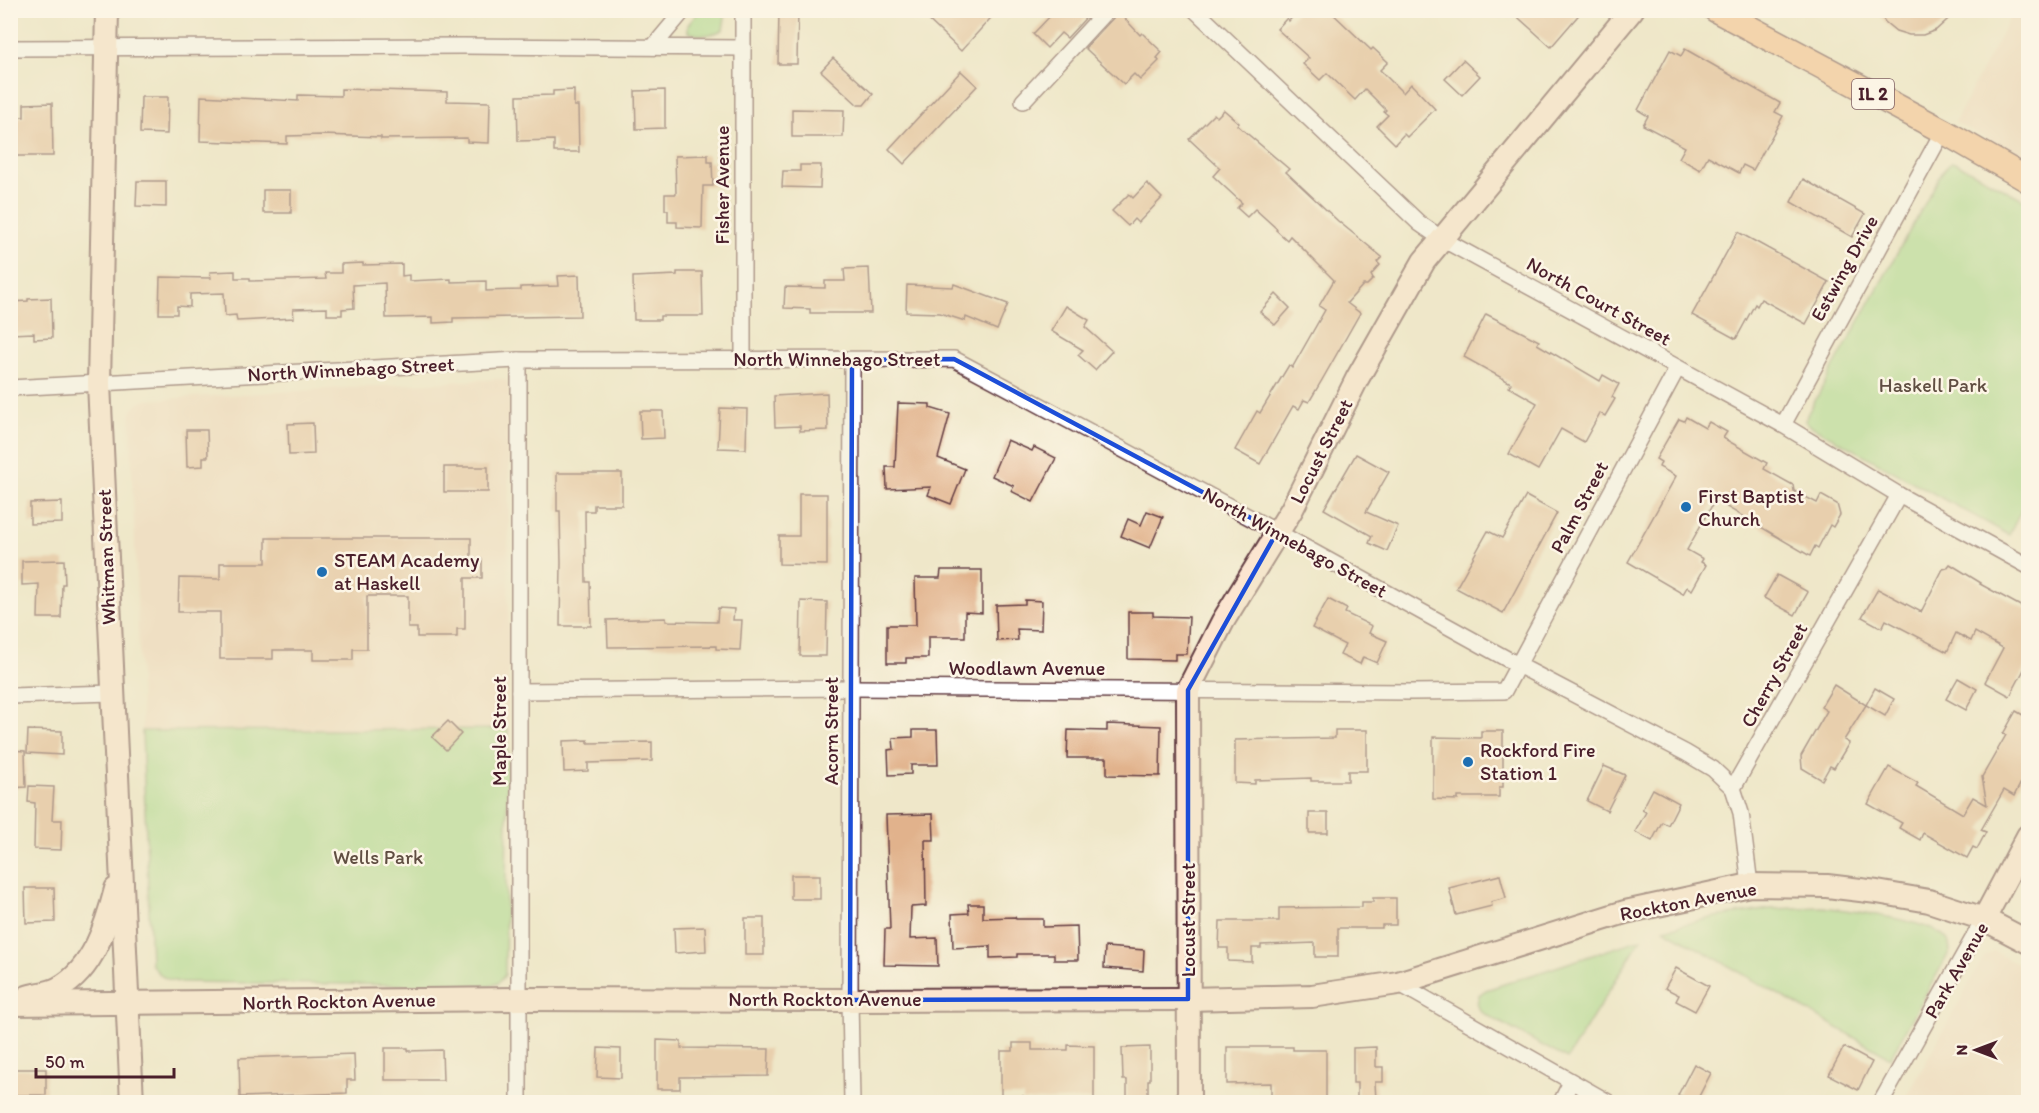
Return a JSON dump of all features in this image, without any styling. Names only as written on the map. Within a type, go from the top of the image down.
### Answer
[{"type":"main road","name":"Whitman Street","points":[[106,10],[99,383],[132,1102]]},
{"type":"main road","name":"Locust Street","points":[[1189,1102],[1188,690],[1223,621],[1292,509],[1357,379],[1424,261],[1632,10]]},
{"type":"main road","name":"IL 2","points":[[1716,10],[1942,131],[2028,180]]},
{"type":"main road","name":"Park Avenue","points":[[1984,919],[2028,836]]},
{"type":"main road","points":[[10,1003],[58,988],[74,977],[85,964],[107,924],[122,871]]},
{"type":"main road","name":"Rockton Avenue","points":[[1398,983],[1625,912],[1750,885],[1827,886],[1877,892],[1929,901],[1984,919]]},
{"type":"main road","points":[[1984,919],[2028,942]]},
{"type":"main road","name":"North Rockton Avenue","points":[[10,1003],[128,1005],[520,999],[1188,999],[1312,996],[1398,983]]},
{"type":"street","points":[[652,47],[684,10]]},
{"type":"street","name":"Fisher Avenue","points":[[743,10],[743,359]]},
{"type":"street","points":[[1023,101],[1107,10]]},
{"type":"street","name":"North Court Street","points":[[1195,10],[1419,223],[1442,239],[1783,425],[1899,495],[2028,566]]},
{"type":"street","points":[[10,48],[743,48]]},
{"type":"street","name":"Estwing Drive","points":[[1783,425],[1942,131]]},
{"type":"street","name":"North Winnebago Street","points":[[10,388],[519,360],[954,359],[1277,532],[1518,665],[1686,753],[1713,769],[1733,788]]},
{"type":"street","name":"Maple Street","points":[[519,360],[519,1102]]},
{"type":"street","name":"Acorn Street","points":[[852,360],[850,1000],[852,1102]]},
{"type":"street","name":"Palm Street","points":[[1518,665],[1677,369]]},
{"type":"street","name":"Cherry Street","points":[[1733,788],[1899,495]]},
{"type":"street","name":"Woodlawn Avenue","points":[[519,692],[851,688],[1504,691],[1518,665]]},
{"type":"street","points":[[10,696],[113,693]]},
{"type":"street","points":[[1733,788],[1741,813],[1750,885]]},
{"type":"street","name":"Park Avenue","points":[[1881,1102],[1984,919]]},
{"type":"street","points":[[1398,983],[1608,1102]]},
{"type":"street","points":[[1560,1102],[1571,1083]]},
{"type":"highlighted area","points":[[954,359],[1277,532],[1188,690],[1188,999],[850,1000],[852,360]]},
{"type":"shaded area","points":[[2013,11],[2028,11],[2028,162],[1955,122]]},
{"type":"shaded area","name":"STEAM Academy at Haskell","points":[[500,379],[507,381],[509,388],[508,729],[142,731],[130,416],[138,403],[146,400]]},
{"type":"shaded area","points":[[1994,951],[2028,970],[2028,1102],[1904,1102],[1984,956]]},
{"type":"green space","points":[[699,11],[726,11],[723,30],[706,35],[688,32],[688,25]]},
{"type":"green space","name":"Haskell Park","points":[[1951,163],[1956,163],[2028,202],[2028,497],[2009,535],[1809,425],[1806,421],[1807,415],[1943,171]]},
{"type":"green space","name":"Wells Park","points":[[508,729],[505,975],[498,983],[490,986],[179,982],[163,977],[151,963],[142,731]]},
{"type":"green space","points":[[1823,907],[1924,926],[1938,932],[1948,941],[1950,951],[1890,1058],[1664,929],[1715,917],[1771,909]]},
{"type":"green space","points":[[1641,939],[1567,1059],[1481,1012],[1477,1004],[1479,995],[1486,990]]},
{"type":"building","points":[[779,10],[798,10],[797,64],[778,64]]},
{"type":"building","points":[[918,10],[998,10],[961,51]]},
{"type":"building","points":[[1056,10],[1093,10],[1067,38],[1061,33],[1047,48],[1033,34]]},
{"type":"building","points":[[1117,10],[1140,35],[1142,33],[1162,52],[1157,58],[1159,61],[1140,80],[1134,74],[1124,84],[1085,48],[1114,17]]},
{"type":"building","points":[[1298,10],[1329,10],[1371,50],[1373,48],[1388,62],[1380,70],[1403,93],[1411,84],[1435,109],[1407,137],[1404,134],[1395,144],[1377,126],[1388,115],[1384,112],[1386,110],[1365,89],[1355,100],[1327,73],[1320,80],[1303,64],[1309,58],[1277,29],[1287,18],[1289,21]]},
{"type":"building","points":[[1510,10],[1583,10],[1551,47]]},
{"type":"building","points":[[1877,10],[1958,10],[1936,30],[1923,35],[1909,35],[1896,31],[1885,22]]},
{"type":"building","points":[[1685,49],[1780,103],[1775,112],[1783,116],[1753,170],[1743,165],[1739,173],[1708,156],[1700,170],[1679,158],[1685,147],[1643,125],[1648,116],[1638,110],[1670,50],[1681,56]]},
{"type":"building","points":[[833,58],[873,94],[864,105],[858,105],[821,71]]},
{"type":"building","points":[[1463,60],[1480,76],[1462,95],[1445,79]]},
{"type":"building","points":[[961,71],[977,86],[904,164],[889,149]]},
{"type":"building","points":[[341,89],[447,92],[447,101],[490,102],[489,143],[467,142],[467,138],[381,139],[381,137],[322,135],[287,136],[287,144],[200,141],[201,96],[298,101],[298,95],[341,96]]},
{"type":"building","points":[[574,90],[574,106],[578,106],[579,152],[554,152],[554,140],[518,141],[517,96],[553,95],[553,91]]},
{"type":"building","points":[[665,90],[665,128],[636,129],[635,91]]},
{"type":"building","points":[[141,97],[168,97],[167,134],[140,133]]},
{"type":"building","points":[[52,103],[53,156],[10,156],[10,117],[24,117],[24,104]]},
{"type":"building","points":[[792,109],[844,110],[843,137],[792,137]]},
{"type":"building","points":[[1224,110],[1239,123],[1237,125],[1289,169],[1286,172],[1338,221],[1382,257],[1377,262],[1380,265],[1371,275],[1373,279],[1367,285],[1363,285],[1347,303],[1360,313],[1322,380],[1309,402],[1304,400],[1299,409],[1293,406],[1260,464],[1235,450],[1257,411],[1260,413],[1289,365],[1292,368],[1325,310],[1319,306],[1334,280],[1290,236],[1287,240],[1255,209],[1247,217],[1237,208],[1242,203],[1213,176],[1220,168],[1189,139],[1214,114],[1217,117]]},
{"type":"building","points":[[708,155],[708,162],[712,162],[713,186],[703,186],[702,228],[677,227],[677,222],[668,222],[668,210],[665,210],[665,194],[676,194],[675,156]]},
{"type":"building","points":[[800,165],[821,165],[820,188],[782,187],[783,171],[800,171]]},
{"type":"building","points":[[1803,179],[1865,214],[1852,237],[1791,202]]},
{"type":"building","points":[[137,181],[166,181],[166,207],[136,206]]},
{"type":"building","points":[[1147,183],[1162,198],[1138,223],[1134,219],[1128,226],[1112,211],[1129,194],[1133,198]]},
{"type":"building","points":[[263,190],[291,190],[291,213],[263,213]]},
{"type":"building","points":[[1738,232],[1829,282],[1806,324],[1761,299],[1757,306],[1755,304],[1736,339],[1692,315]]},
{"type":"building","points":[[363,263],[363,265],[402,264],[402,276],[409,275],[409,281],[451,279],[451,282],[486,281],[486,291],[559,286],[558,276],[579,275],[580,316],[453,318],[453,322],[433,323],[433,317],[386,318],[385,283],[353,285],[354,308],[342,309],[342,315],[327,315],[327,308],[293,309],[294,318],[237,321],[236,315],[225,316],[224,293],[190,294],[190,307],[177,306],[177,314],[159,314],[160,277],[211,278],[210,272],[235,271],[235,278],[250,278],[250,281],[326,279],[325,273],[341,273],[341,264]]},
{"type":"building","points":[[869,268],[871,313],[810,313],[810,309],[784,308],[785,287],[825,288],[825,281],[845,281],[844,269]]},
{"type":"building","points":[[677,272],[702,272],[703,316],[660,316],[660,320],[634,320],[633,277],[677,275]]},
{"type":"building","points":[[954,284],[1008,304],[997,330],[966,317],[965,321],[940,313],[906,312],[907,285],[953,287]]},
{"type":"building","points":[[1276,294],[1290,308],[1275,325],[1260,312]]},
{"type":"building","points":[[51,298],[52,338],[34,339],[34,333],[10,334],[10,302]]},
{"type":"building","points":[[1066,306],[1089,320],[1085,327],[1112,351],[1095,370],[1078,355],[1083,350],[1051,331]]},
{"type":"building","points":[[1486,314],[1539,341],[1537,344],[1600,381],[1603,375],[1619,384],[1612,397],[1615,399],[1605,416],[1600,413],[1584,442],[1561,429],[1538,470],[1509,454],[1537,403],[1509,387],[1511,383],[1464,357]]},
{"type":"building","points":[[827,393],[828,430],[800,431],[800,426],[775,427],[774,396]]},
{"type":"building","points":[[898,403],[930,404],[930,408],[950,414],[938,458],[965,469],[951,504],[928,495],[931,487],[887,489],[886,467],[895,467]]},
{"type":"building","points":[[720,408],[747,409],[746,449],[718,448]]},
{"type":"building","points":[[640,411],[663,411],[664,438],[641,439]]},
{"type":"building","name":"First Baptist Church","points":[[1686,417],[1705,428],[1709,422],[1727,432],[1723,438],[1767,463],[1764,469],[1793,485],[1794,491],[1817,503],[1821,495],[1837,504],[1840,515],[1833,527],[1830,525],[1818,548],[1815,546],[1810,556],[1715,500],[1687,550],[1703,559],[1701,562],[1706,565],[1692,590],[1687,587],[1683,594],[1628,562],[1676,476],[1659,467],[1661,462],[1656,459],[1679,419],[1684,421]]},
{"type":"building","points":[[313,423],[314,454],[289,455],[288,424]]},
{"type":"building","points":[[186,430],[207,430],[208,457],[203,457],[203,466],[187,467]]},
{"type":"building","points":[[1007,440],[1032,451],[1034,447],[1056,458],[1033,502],[1011,491],[1014,486],[992,476]]},
{"type":"building","points":[[1356,454],[1389,472],[1366,512],[1398,526],[1387,551],[1369,543],[1372,536],[1324,509]]},
{"type":"building","points":[[444,467],[488,467],[488,492],[444,492]]},
{"type":"building","points":[[557,473],[622,473],[622,505],[594,505],[594,511],[585,511],[586,582],[590,582],[591,626],[560,626],[560,511],[557,511]]},
{"type":"building","points":[[799,494],[827,494],[827,565],[779,564],[779,536],[799,536]]},
{"type":"building","points":[[1526,496],[1557,513],[1503,613],[1456,588],[1488,531],[1502,538]]},
{"type":"building","points":[[62,502],[62,523],[30,524],[30,503]]},
{"type":"building","points":[[1147,511],[1163,517],[1150,548],[1121,536],[1128,519],[1141,525]]},
{"type":"building","points":[[266,538],[471,538],[471,559],[482,559],[482,578],[465,578],[465,629],[457,629],[457,637],[417,637],[417,628],[408,628],[408,596],[367,596],[367,649],[353,649],[353,660],[313,660],[313,650],[273,650],[273,659],[220,659],[220,612],[178,612],[179,578],[220,579],[220,563],[266,563]]},
{"type":"building","points":[[64,560],[65,584],[62,584],[61,618],[38,618],[39,584],[22,585],[22,561]]},
{"type":"building","points":[[1950,564],[1980,584],[2028,610],[2028,662],[2010,696],[1985,682],[2003,648],[1975,632],[1971,641],[1956,633],[1947,652],[1886,620],[1882,628],[1862,617],[1878,589],[1921,612],[1943,569]]},
{"type":"building","points":[[941,570],[982,570],[982,613],[965,612],[965,637],[928,637],[928,658],[906,658],[906,663],[887,663],[887,625],[916,625],[915,578],[940,578]]},
{"type":"building","points":[[1777,575],[1808,592],[1795,615],[1764,598]]},
{"type":"building","points":[[1328,599],[1347,609],[1345,613],[1372,626],[1369,633],[1387,641],[1377,663],[1363,657],[1360,664],[1340,655],[1345,645],[1312,628]]},
{"type":"building","points":[[1025,600],[1042,601],[1041,630],[1017,629],[1018,640],[997,641],[996,605],[1025,604]]},
{"type":"building","points":[[801,601],[827,602],[826,656],[800,656]]},
{"type":"building","points":[[718,608],[734,609],[733,620],[742,620],[740,650],[716,649],[716,646],[608,647],[607,620],[666,618],[666,621],[717,622]]},
{"type":"building","points":[[1128,612],[1153,612],[1153,616],[1189,617],[1187,654],[1175,654],[1175,660],[1128,659]]},
{"type":"building","points":[[1958,678],[1977,689],[1966,710],[1946,699]]},
{"type":"building","points":[[1834,685],[1866,705],[1844,740],[1849,743],[1834,768],[1830,766],[1822,780],[1802,768],[1801,756],[1827,711],[1821,707]]},
{"type":"building","points":[[1875,688],[1894,699],[1885,716],[1866,705]]},
{"type":"building","points":[[2016,711],[2028,718],[2028,769],[2014,796],[2004,790],[1981,830],[1986,832],[1977,849],[1973,847],[1967,858],[1923,833],[1920,840],[1899,828],[1902,823],[1868,804],[1889,767],[1918,783],[1916,786],[1963,814],[1973,797],[1987,805],[1982,777],[2006,735],[2003,734]]},
{"type":"building","points":[[448,721],[461,734],[446,750],[432,737]]},
{"type":"building","points":[[1107,724],[1161,726],[1160,776],[1107,775],[1107,758],[1067,758],[1068,730],[1107,731]]},
{"type":"building","points":[[28,730],[62,731],[62,755],[27,753]]},
{"type":"building","points":[[913,730],[937,730],[938,765],[911,765],[911,774],[889,775],[888,750],[894,749],[893,738],[913,737]]},
{"type":"building","points":[[1335,730],[1367,730],[1367,771],[1348,771],[1348,781],[1311,781],[1311,778],[1255,780],[1255,784],[1235,783],[1235,740],[1335,738]]},
{"type":"building","name":"Rockford Fire Station 1","points":[[1481,731],[1503,731],[1503,787],[1499,787],[1499,797],[1433,799],[1433,737],[1481,738]]},
{"type":"building","points":[[588,740],[588,743],[652,742],[652,761],[588,763],[588,771],[564,772],[563,741]]},
{"type":"building","points":[[10,750],[25,751],[26,787],[10,788]]},
{"type":"building","points":[[1604,766],[1625,775],[1607,811],[1587,801]]},
{"type":"building","points":[[29,786],[54,787],[52,820],[62,820],[61,850],[34,849],[35,803],[28,802]]},
{"type":"building","points":[[1653,789],[1679,803],[1668,825],[1662,822],[1652,841],[1635,832],[1646,812],[1642,810]]},
{"type":"building","points":[[1309,813],[1328,813],[1328,833],[1309,833]]},
{"type":"building","points":[[933,814],[934,840],[925,840],[926,906],[911,907],[910,939],[937,938],[938,966],[884,965],[885,929],[890,929],[886,815]]},
{"type":"building","points":[[791,875],[820,875],[820,899],[791,899]]},
{"type":"building","points":[[1500,875],[1506,898],[1491,902],[1492,906],[1456,915],[1449,888]]},
{"type":"building","points":[[25,888],[54,888],[55,922],[26,923]]},
{"type":"building","points":[[1373,898],[1396,898],[1396,925],[1382,925],[1382,928],[1338,928],[1338,957],[1315,957],[1315,943],[1261,945],[1261,948],[1252,948],[1252,962],[1228,961],[1228,948],[1219,948],[1220,921],[1279,921],[1279,908],[1362,907],[1362,902],[1373,902]]},
{"type":"building","points":[[968,904],[983,904],[983,918],[1043,919],[1043,927],[1077,926],[1078,960],[1054,960],[1054,954],[1017,954],[1017,957],[990,958],[990,946],[953,948],[952,914],[969,913]]},
{"type":"building","points":[[745,918],[764,918],[764,955],[745,955]]},
{"type":"building","points":[[705,927],[706,951],[675,953],[674,928]]},
{"type":"building","points":[[1105,947],[1144,950],[1143,971],[1104,968]]},
{"type":"building","points":[[1676,968],[1709,986],[1695,1011],[1676,1001],[1679,995],[1665,988]]},
{"type":"building","points":[[657,1040],[681,1041],[681,1048],[769,1049],[768,1076],[680,1077],[680,1089],[657,1089]]},
{"type":"building","points":[[1013,1043],[1032,1043],[1032,1050],[1068,1050],[1068,1045],[1094,1046],[1094,1099],[1023,1101],[1023,1096],[1001,1096],[1001,1051],[1013,1051]]},
{"type":"building","points":[[1150,1047],[1148,1102],[1127,1102],[1127,1080],[1123,1080],[1122,1048]]},
{"type":"building","points":[[1227,1047],[1293,1047],[1293,1050],[1326,1050],[1326,1101],[1271,1099],[1271,1083],[1227,1084]]},
{"type":"building","points":[[1376,1047],[1376,1067],[1383,1067],[1383,1082],[1375,1082],[1376,1101],[1357,1101],[1357,1083],[1353,1083],[1353,1048]]},
{"type":"building","points":[[1844,1047],[1872,1062],[1858,1090],[1829,1075]]},
{"type":"building","points":[[385,1048],[408,1048],[408,1051],[442,1050],[443,1080],[385,1080]]},
{"type":"building","points":[[598,1048],[621,1049],[621,1078],[597,1077]]},
{"type":"building","points":[[354,1054],[355,1080],[347,1080],[347,1093],[240,1097],[239,1058]]},
{"type":"building","points":[[1694,1064],[1711,1073],[1696,1102],[1678,1095]]},
{"type":"building","points":[[12,1069],[46,1069],[46,1095],[12,1095]]},
{"type":"place","name":"First Baptist Church","points":[[1686,507]]},
{"type":"place","name":"STEAM Academy at Haskell","points":[[322,572]]},
{"type":"place","name":"Rockford Fire Station 1","points":[[1468,762]]}]
